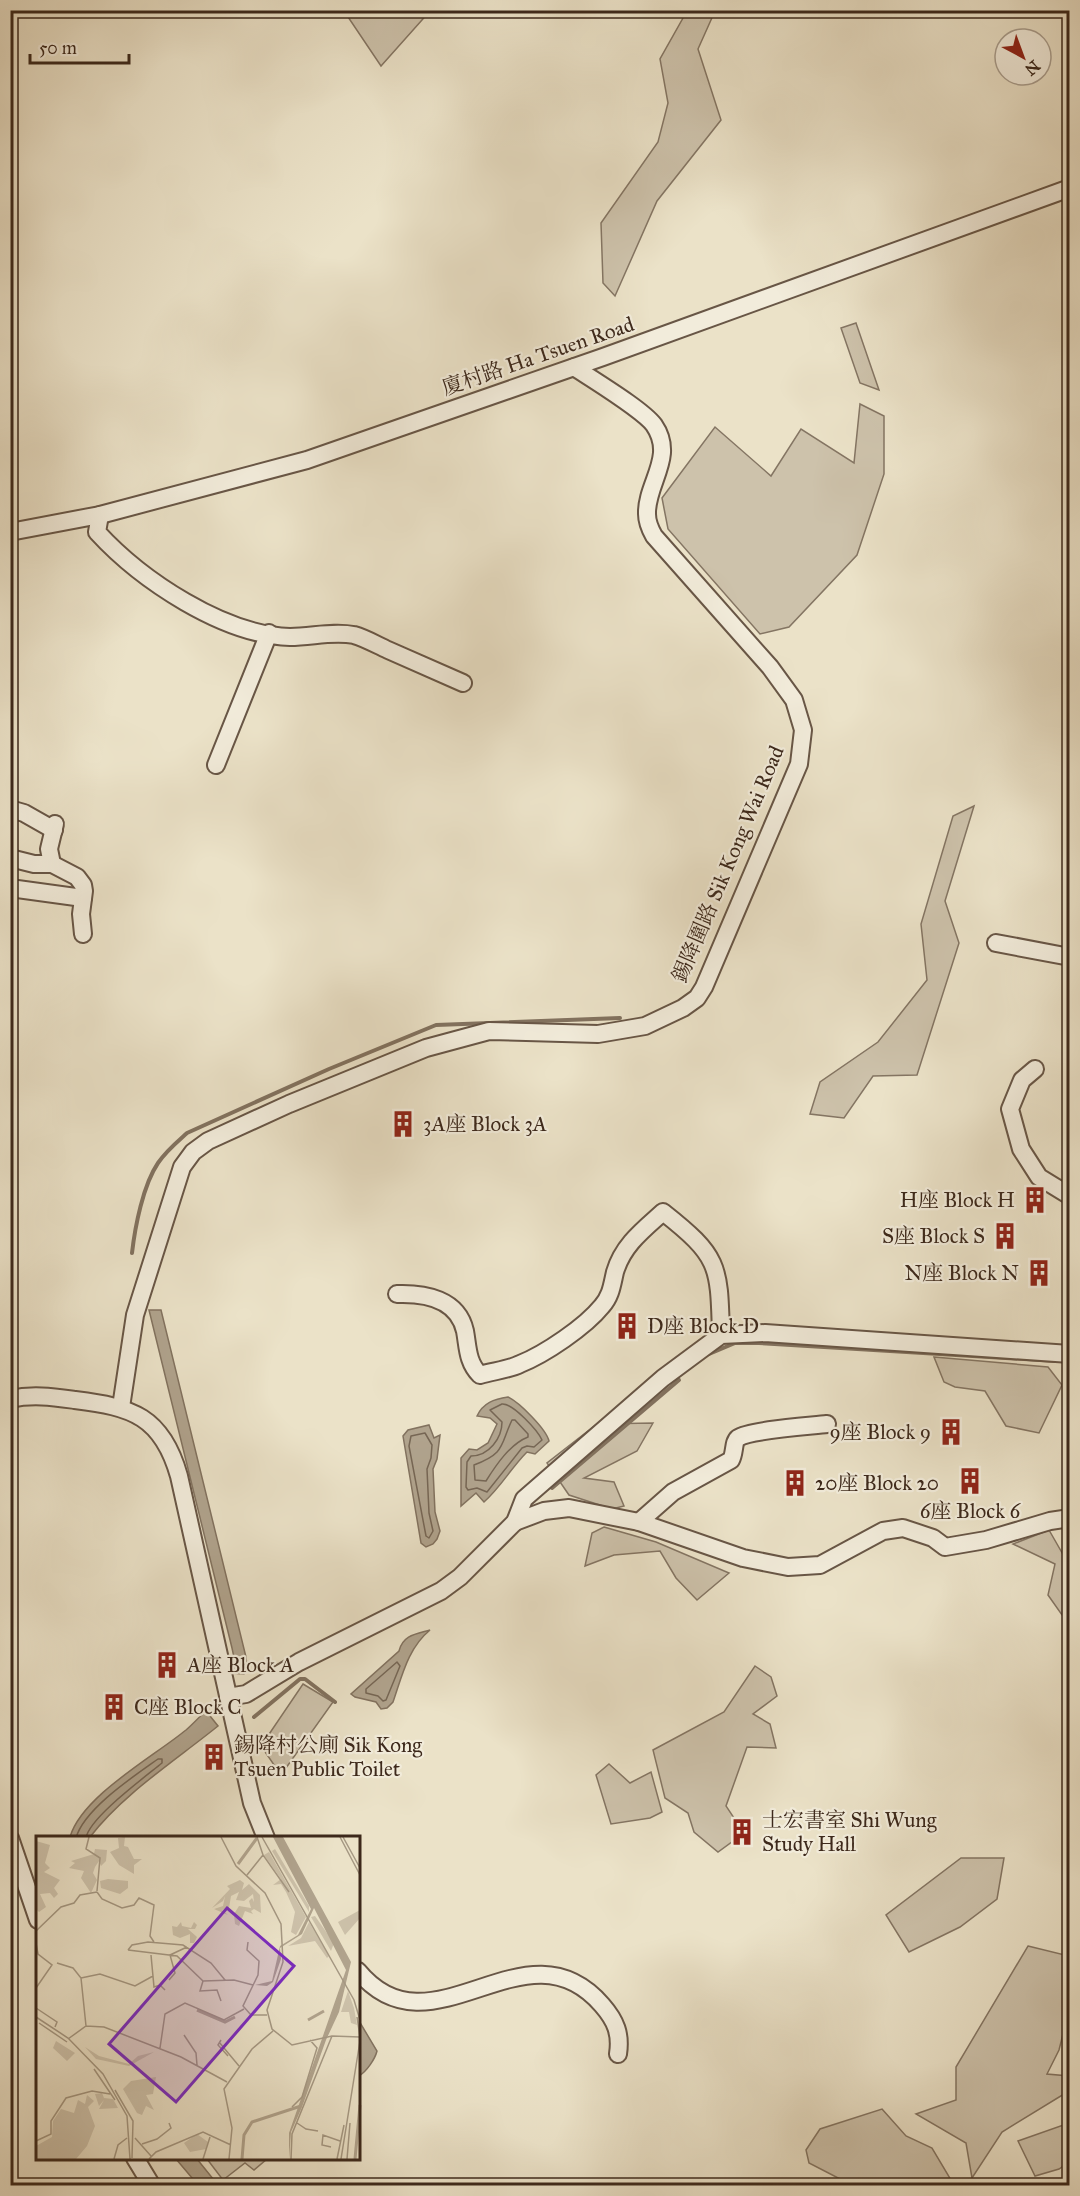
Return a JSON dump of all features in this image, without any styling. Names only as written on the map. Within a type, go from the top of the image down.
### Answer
[{"type":"street","name":"廈村路 Ha Tsuen Road","points":[[10,532],[100,515],[307,460],[574,367],[1070,188]]},
{"type":"street","name":"錫降圍路 Sik Kong Wai Road","points":[[121,1407],[135,1315],[182,1167],[194,1152],[208,1141],[289,1104],[426,1048],[489,1031],[598,1034],[645,1026],[684,1008],[704,987],[799,764],[803,730],[794,700],[770,667],[651,531],[646,512],[663,451],[653,424],[641,413],[574,367]]},
{"type":"street","points":[[100,515],[97,532],[115,551],[153,582],[208,614],[244,629],[290,637],[335,633],[356,636],[463,683]]},
{"type":"street","points":[[216,765],[269,633]]},
{"type":"street","points":[[10,809],[54,827],[49,849],[52,864]]},
{"type":"street","points":[[10,858],[34,864],[52,864],[77,877],[83,885],[81,914],[83,934]]},
{"type":"street","points":[[10,888],[83,898]]},
{"type":"street","points":[[996,943],[1070,957]]},
{"type":"street","points":[[1035,1069],[1022,1080],[1010,1109],[1021,1149],[1039,1177],[1070,1196]]},
{"type":"street","points":[[397,1294],[428,1295],[460,1315],[472,1367],[480,1375],[517,1366],[537,1357],[572,1333],[602,1306],[612,1289],[615,1272],[622,1256],[633,1238],[663,1212],[701,1244],[713,1263],[720,1285],[721,1335]]},
{"type":"street","points":[[228,1697],[246,1694],[299,1662],[441,1591],[460,1577],[515,1522],[524,1499],[663,1378],[721,1335],[765,1333],[1070,1354]]},
{"type":"street","points":[[10,1399],[38,1396],[121,1407],[153,1427],[166,1441],[174,1459],[252,1803],[265,1836]]},
{"type":"street","points":[[639,1522],[673,1492],[731,1460],[734,1455],[735,1441],[739,1437],[827,1424]]},
{"type":"street","points":[[515,1522],[544,1511],[568,1508],[639,1522],[744,1558],[788,1567],[820,1565],[883,1531],[903,1528],[933,1538],[945,1547],[986,1540],[1050,1521],[1070,1518]]},
{"type":"street","points":[[10,1838],[36,1914]]},
{"type":"street","points":[[360,1973],[385,1993],[402,1999],[422,2002],[445,2000],[519,1975],[552,1975],[581,1987],[603,2006],[614,2022],[621,2039],[618,2054]]},
{"type":"street","points":[[136,2160],[152,2186]]},
{"type":"shaded area","points":[[344,11],[430,11],[381,66]]},
{"type":"shaded area","points":[[687,11],[715,11],[698,49],[721,120],[657,201],[615,296],[603,283],[601,223],[658,142],[668,103],[660,59]]},
{"type":"shaded area","points":[[856,323],[879,390],[860,383],[841,328]]},
{"type":"shaded area","points":[[860,404],[884,416],[884,474],[857,555],[789,627],[760,634],[668,529],[662,498],[715,427],[771,476],[801,429],[854,463]]},
{"type":"shaded area","points":[[974,806],[945,901],[959,943],[917,1075],[873,1076],[844,1118],[810,1114],[820,1082],[878,1042],[927,980],[921,924],[953,816]]},
{"type":"shaded area","points":[[934,1357],[1048,1367],[1062,1385],[1039,1433],[1006,1426],[985,1391],[955,1387],[944,1382]]},
{"type":"shaded area","points":[[653,1423],[637,1451],[584,1478],[614,1482],[624,1506],[612,1509],[569,1495],[547,1463],[597,1424]]},
{"type":"shaded area","points":[[604,1527],[656,1542],[729,1573],[697,1600],[676,1578],[660,1551],[614,1555],[585,1566],[592,1533]]},
{"type":"shaded area","points":[[1049,1530],[1069,1565],[1069,1618],[1062,1615],[1048,1595],[1055,1564],[1013,1544]]},
{"type":"shaded area","points":[[755,1666],[771,1677],[777,1696],[753,1714],[770,1724],[776,1748],[747,1747],[726,1806],[744,1833],[718,1852],[694,1832],[688,1813],[665,1798],[653,1750],[724,1712]]},
{"type":"shaded area","points":[[303,1684],[333,1702],[281,1775],[261,1746]]},
{"type":"shaded area","points":[[609,1764],[630,1783],[651,1772],[662,1812],[650,1818],[611,1824],[596,1775]]},
{"type":"shaded area","points":[[961,1858],[1004,1858],[997,1899],[960,1927],[909,1952],[886,1915]]},
{"type":"shaded area","points":[[1028,1946],[1069,1956],[1069,2010],[1059,2050],[1047,2074],[1069,2076],[1069,2091],[1002,2132],[972,2178],[966,2143],[916,2114],[956,2100],[956,2067]]},
{"type":"shaded area","points":[[882,2109],[906,2136],[932,2148],[954,2185],[844,2185],[844,2181],[809,2163],[806,2150],[820,2129]]},
{"type":"shaded area","points":[[1069,2123],[1069,2162],[1059,2169],[1035,2176],[1018,2141]]},
{"type":"shaded area","points":[[208,2160],[266,2160],[254,2170],[245,2163],[223,2180]]},
{"type":"water","points":[[149,1310],[161,1310],[246,1657],[247,1668],[244,1674],[231,1673],[235,1662],[232,1648]]},
{"type":"water","points":[[508,1397],[532,1417],[549,1441],[535,1454],[527,1452],[484,1502],[476,1493],[461,1506],[461,1458],[469,1449],[477,1450],[488,1443],[497,1424],[490,1418],[477,1416],[490,1402]]},
{"type":"water","points":[[429,1425],[434,1438],[440,1435],[437,1459],[433,1469],[435,1512],[440,1531],[433,1544],[426,1547],[421,1543],[403,1436],[408,1430]]},
{"type":"water","points":[[430,1630],[422,1637],[411,1654],[393,1702],[387,1708],[381,1709],[376,1702],[351,1694],[399,1651],[407,1638]]},
{"type":"water","points":[[206,1711],[218,1726],[134,1792],[103,1821],[91,1836],[70,1836],[77,1822],[103,1792],[186,1730]]},
{"type":"water","points":[[360,2023],[377,2051],[360,2075]]},
{"type":"water","points":[[177,2160],[198,2160],[218,2185],[198,2185]]},
{"type":"waterway","points":[[132,1253],[140,1206],[153,1172],[164,1155],[187,1133],[329,1069],[436,1025],[620,1018]]},
{"type":"waterway","points":[[709,1354],[735,1343],[759,1343],[1056,1361]]},
{"type":"waterway","points":[[552,1488],[679,1380],[677,1377],[679,1375]]},
{"type":"waterway","points":[[254,1717],[300,1679],[305,1679],[335,1702]]},
{"type":"place","name":"3A座 Block 3A","points":[[403,1124]]},
{"type":"place","name":"H座 Block H","points":[[1035,1200]]},
{"type":"place","name":"S座 Block S","points":[[1005,1236]]},
{"type":"place","name":"N座 Block N","points":[[1039,1273]]},
{"type":"place","name":"D座 Block D","points":[[627,1326]]},
{"type":"place","name":"9座 Block 9","points":[[951,1432]]},
{"type":"place","name":"6座 Block 6","points":[[970,1481]]},
{"type":"place","name":"20座 Block 20","points":[[795,1483]]},
{"type":"place","name":"A座 Block A","points":[[167,1665]]},
{"type":"place","name":"C座 Block C","points":[[114,1707]]},
{"type":"place","name":"錫降村公廁 Sik Kong Tsuen Public Toilet","points":[[214,1757]]},
{"type":"place","name":"士宏書室 Shi Wung Study Hall","points":[[742,1832]]}]
